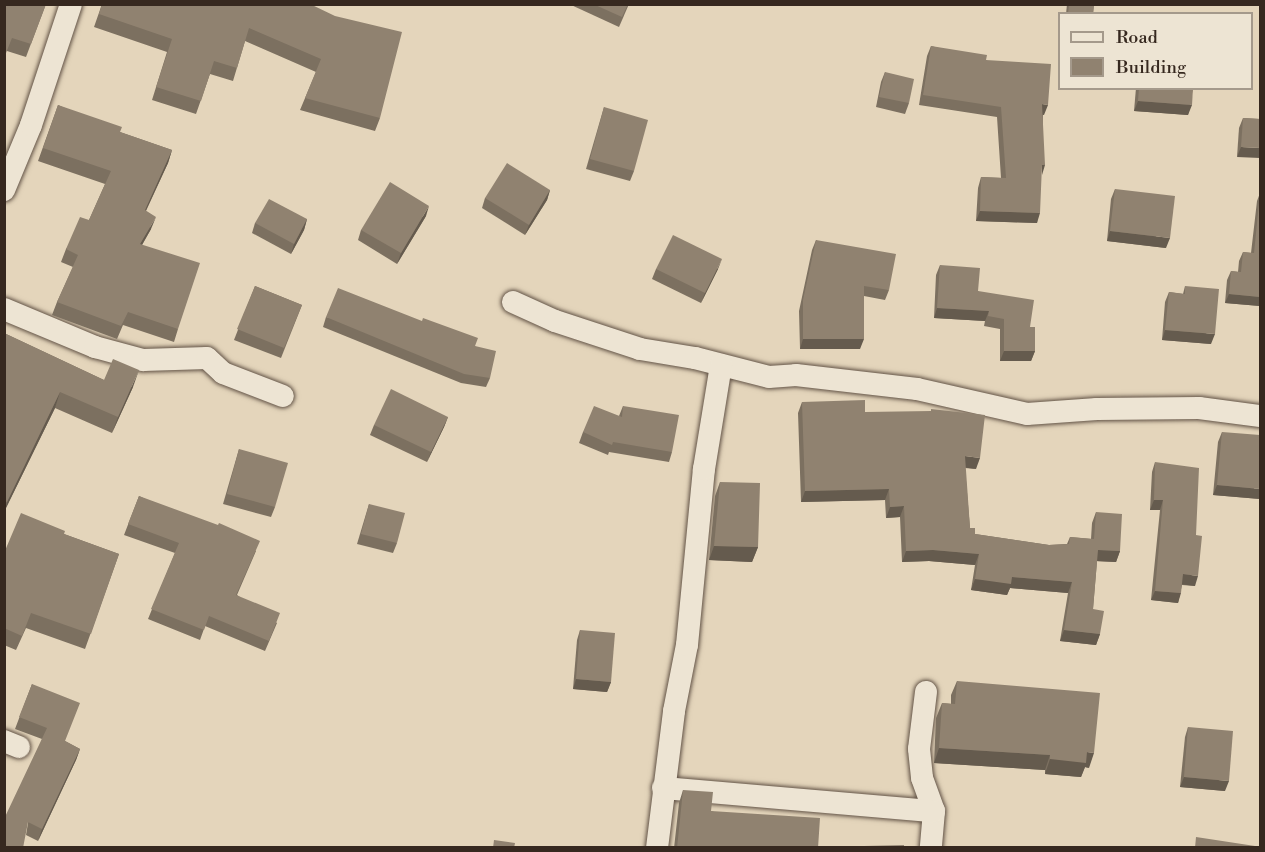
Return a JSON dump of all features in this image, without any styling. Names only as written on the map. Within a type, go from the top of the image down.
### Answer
[{"type":"street","points":[[4,190],[31,125],[71,4]]},
{"type":"street","points":[[513,302],[555,321],[640,349],[769,377],[796,375],[917,388],[1027,414],[1097,409],[1199,408],[1260,416]]},
{"type":"street","points":[[4,309],[95,347],[143,360],[207,358],[223,373],[283,396]]},
{"type":"street","points":[[657,848],[663,788],[687,645],[704,469],[721,365]]},
{"type":"street","points":[[926,692],[919,749],[922,778],[934,810],[931,848]]},
{"type":"street","points":[[663,788],[934,810]]},
{"type":"building","points":[[4,4],[46,4],[31,44],[12,38],[4,58]]},
{"type":"building","points":[[102,4],[310,4],[335,16],[402,32],[380,118],[305,98],[321,59],[249,28],[237,68],[214,61],[201,101],[156,87],[172,39],[99,14]]},
{"type":"building","points":[[593,4],[628,4],[622,17]]},
{"type":"building","points":[[1069,4],[1094,4],[1093,12],[1068,12]]},
{"type":"building","points":[[931,46],[987,55],[986,60],[1051,64],[1048,105],[1042,104],[1045,165],[1042,165],[1040,213],[980,211],[981,177],[1006,178],[1001,107],[923,95]]},
{"type":"building","points":[[885,72],[914,79],[909,103],[879,97]]},
{"type":"building","points":[[1139,90],[1193,90],[1192,105],[1138,101]]},
{"type":"building","points":[[58,105],[122,127],[120,132],[172,150],[145,210],[156,217],[140,244],[200,263],[178,329],[128,312],[121,326],[57,302],[78,255],[66,249],[80,217],[89,220],[111,171],[43,148]]},
{"type":"building","points":[[604,107],[648,120],[634,171],[590,159]]},
{"type":"building","points":[[1243,118],[1260,119],[1260,148],[1241,147]]},
{"type":"building","points":[[507,163],[550,190],[529,225],[485,198]]},
{"type":"building","points":[[390,182],[429,206],[401,253],[361,230]]},
{"type":"building","points":[[1115,189],[1175,196],[1170,238],[1110,231]]},
{"type":"building","points":[[1260,193],[1260,297],[1229,294],[1231,271],[1241,272],[1243,252],[1254,253]]},
{"type":"building","points":[[269,199],[307,219],[294,244],[255,223]]},
{"type":"building","points":[[673,235],[722,259],[705,293],[656,269]]},
{"type":"building","points":[[816,240],[896,254],[889,290],[864,286],[864,339],[803,339],[803,300]]},
{"type":"building","points":[[940,265],[980,268],[978,291],[1034,300],[1030,327],[1035,327],[1035,351],[1004,351],[1004,319],[988,316],[989,311],[937,308]]},
{"type":"building","points":[[255,286],[302,305],[284,348],[237,329]]},
{"type":"building","points":[[1185,286],[1219,289],[1215,334],[1165,330],[1169,292],[1185,294]]},
{"type":"building","points":[[338,288],[422,321],[423,318],[478,338],[475,346],[496,351],[490,378],[464,374],[326,317]]},
{"type":"building","points":[[4,333],[104,380],[113,359],[139,370],[118,417],[60,392],[7,502],[4,501]]},
{"type":"building","points":[[391,389],[448,417],[431,452],[374,425]]},
{"type":"building","points":[[865,400],[865,412],[931,411],[931,409],[985,415],[980,458],[965,456],[970,528],[975,528],[975,534],[1049,545],[1069,544],[1070,537],[1094,539],[1096,512],[1122,514],[1120,551],[1098,550],[1093,609],[1104,611],[1100,634],[1064,630],[1072,582],[1012,577],[1011,584],[975,579],[979,554],[933,550],[906,551],[904,506],[890,507],[889,489],[805,491],[802,402]]},
{"type":"building","points":[[594,406],[622,417],[623,406],[679,415],[672,452],[613,442],[612,445],[583,432]]},
{"type":"building","points":[[1222,432],[1260,435],[1260,489],[1217,485]]},
{"type":"building","points":[[239,449],[288,463],[275,507],[227,494]]},
{"type":"building","points":[[1155,462],[1199,468],[1196,535],[1202,536],[1198,576],[1183,574],[1181,593],[1155,591],[1163,500],[1154,500]]},
{"type":"building","points":[[720,482],[760,483],[758,547],[714,546]]},
{"type":"building","points":[[139,496],[218,525],[219,523],[260,541],[236,595],[280,613],[269,641],[209,616],[204,630],[151,609],[179,543],[128,524]]},
{"type":"building","points":[[369,504],[405,513],[397,543],[361,534]]},
{"type":"building","points":[[21,513],[65,531],[64,534],[119,554],[91,634],[31,613],[22,636],[4,628],[4,553]]},
{"type":"building","points":[[580,630],[615,633],[611,682],[576,679]]},
{"type":"building","points":[[957,681],[1100,693],[1094,753],[1087,752],[1086,763],[1050,759],[1050,755],[939,748],[942,703],[955,704]]},
{"type":"building","points":[[32,684],[80,703],[65,741],[80,749],[42,829],[28,822],[23,848],[4,848],[4,819],[47,728],[19,717]]},
{"type":"building","points":[[1188,727],[1233,731],[1229,781],[1184,777]]},
{"type":"building","points":[[683,790],[713,792],[711,811],[820,818],[818,848],[677,848]]},
{"type":"building","points":[[1196,837],[1255,846],[1255,848],[1195,848]]},
{"type":"building","points":[[494,840],[515,843],[514,848],[493,848]]},
{"type":"building","points":[[904,845],[904,848],[864,848],[864,846]]}]
